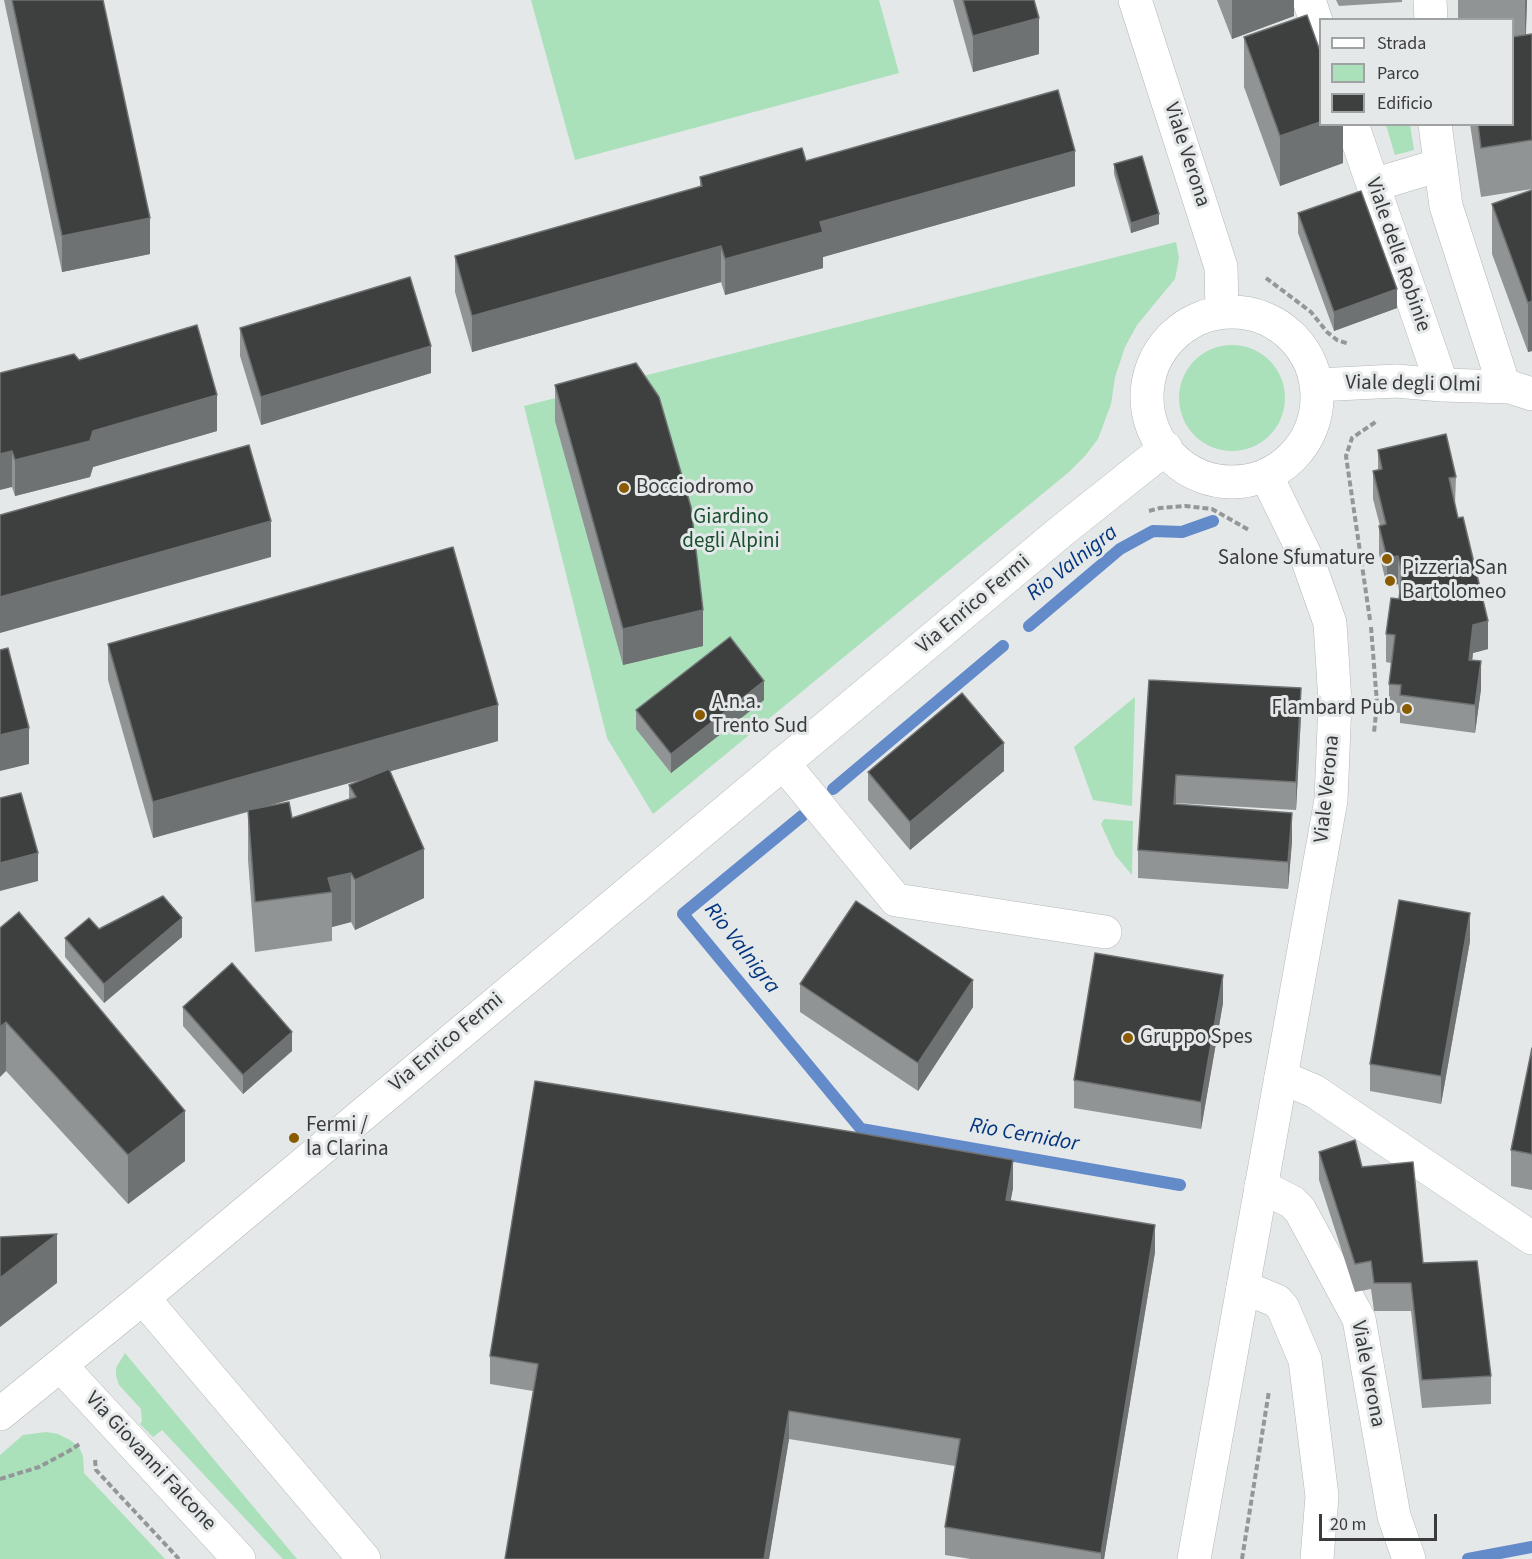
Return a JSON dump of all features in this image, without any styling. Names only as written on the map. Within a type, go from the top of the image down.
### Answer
[{"type":"street","name":"Viale Verona","points":[[1135,0],[1221,267],[1222,312]]},
{"type":"street","points":[[1309,0],[1319,30]]},
{"type":"street","points":[[1430,0],[1431,18]]},
{"type":"street","name":"Viale delle Robinie","points":[[1353,126],[1442,385]]},
{"type":"street","points":[[1435,126],[1446,206],[1519,386]]},
{"type":"street","points":[[1373,185],[1440,165]]},
{"type":"street","points":[[1222,312],[1248,313],[1274,322],[1294,338],[1309,360],[1317,385],[1317,408],[1311,429],[1301,448],[1285,464],[1266,475],[1246,481],[1207,478],[1189,470],[1174,459],[1159,440],[1150,417],[1147,393],[1152,370],[1162,348],[1178,331],[1199,318],[1222,312]]},
{"type":"street","name":"Viale degli Olmi","points":[[1317,385],[1396,381],[1442,385],[1519,386]]},
{"type":"street","name":"Via Enrico Fermi","points":[[0,1414],[143,1298],[1064,529],[1166,448]]},
{"type":"street","name":"Viale Verona","points":[[1194,1559],[1331,800],[1335,702],[1330,623],[1308,561],[1266,475]]},
{"type":"street","points":[[783,763],[896,900],[1105,932]]},
{"type":"street","points":[[1281,1077],[1314,1091],[1532,1238]]},
{"type":"street","name":"Viale Verona","points":[[1261,1186],[1292,1202],[1300,1210],[1359,1320],[1394,1516],[1409,1559]]},
{"type":"street","points":[[1243,1287],[1277,1301],[1283,1308],[1305,1360],[1322,1496],[1317,1559]]},
{"type":"street","points":[[143,1298],[364,1559]]},
{"type":"street","name":"Via Giovanni Falcone","points":[[61,1366],[239,1559]]},
{"type":"path","points":[[1266,278],[1311,312],[1337,340],[1358,346]]},
{"type":"path","points":[[1346,456],[1352,438],[1366,426],[1385,417]]},
{"type":"path","points":[[1142,513],[1185,506],[1212,509],[1255,533]]},
{"type":"path","points":[[1242,1559],[1270,1390]]},
{"type":"path","points":[[0,1479],[39,1467],[86,1439]]},
{"type":"path","points":[[94,1454],[96,1470],[179,1559]]},
{"type":"green space","points":[[531,0],[879,0],[899,73],[575,160]]},
{"type":"green space","points":[[1386,126],[1410,126],[1414,150],[1395,155]]},
{"type":"green space","name":"Giardino degli Alpini","points":[[1176,242],[1179,258],[1175,279],[1137,325],[1125,347],[1115,377],[1111,404],[1098,439],[1085,456],[1069,472],[653,814],[607,738],[524,406]]},
{"type":"green space","points":[[1232,345],[1252,349],[1269,361],[1281,378],[1285,398],[1281,418],[1269,435],[1252,447],[1232,451],[1212,447],[1195,435],[1183,418],[1179,398],[1183,378],[1195,361],[1212,349]]},
{"type":"green space","points":[[1135,697],[1132,806],[1093,800],[1074,747]]},
{"type":"green space","points":[[1104,819],[1133,821],[1132,875],[1115,855],[1101,824]]},
{"type":"green space","points":[[125,1353],[297,1559],[283,1559],[162,1430],[153,1437],[140,1424],[141,1409],[119,1385],[116,1376],[116,1368]]},
{"type":"green space","points":[[46,1432],[58,1434],[79,1447],[83,1456],[84,1473],[165,1559],[0,1559],[0,1455],[23,1435]]},
{"type":"building","points":[[12,0],[103,0],[150,218],[62,236]]},
{"type":"building","points":[[963,0],[1034,0],[1039,18],[973,36]]},
{"type":"building","points":[[1307,15],[1319,48],[1319,122],[1280,136],[1244,37]]},
{"type":"building","points":[[1532,34],[1532,140],[1481,148],[1478,126],[1514,126],[1514,37]]},
{"type":"building","points":[[1058,90],[1075,151],[820,222],[823,232],[725,259],[721,246],[472,316],[455,256],[702,186],[700,177],[802,148],[806,161]]},
{"type":"building","points":[[1142,156],[1159,214],[1131,223],[1114,164]]},
{"type":"building","points":[[1532,190],[1532,301],[1528,303],[1492,204]]},
{"type":"building","points":[[1361,191],[1397,289],[1334,312],[1298,213]]},
{"type":"building","points":[[410,277],[431,346],[261,397],[240,328]]},
{"type":"building","points":[[197,325],[217,395],[93,431],[90,441],[15,460],[12,451],[0,454],[0,373],[74,354],[79,360]]},
{"type":"building","name":"Bocciodromo","points":[[636,363],[659,397],[691,507],[703,610],[623,629],[555,385]]},
{"type":"building","points":[[1446,434],[1456,477],[1449,478],[1458,518],[1463,517],[1488,621],[1473,625],[1469,660],[1481,661],[1475,705],[1400,695],[1401,685],[1389,684],[1395,635],[1386,634],[1391,598],[1399,599],[1402,573],[1398,556],[1387,558],[1379,526],[1386,524],[1373,471],[1382,469],[1378,450]]},
{"type":"building","points":[[249,445],[271,521],[0,597],[0,515]]},
{"type":"building","points":[[453,547],[498,705],[153,802],[108,644]]},
{"type":"building","name":"A.n.a. Trento Sud","points":[[730,637],[764,681],[671,754],[636,710]]},
{"type":"building","points":[[8,648],[29,728],[0,735],[0,650]]},
{"type":"building","points":[[1149,680],[1301,688],[1296,782],[1176,775],[1174,804],[1292,813],[1288,862],[1138,850]]},
{"type":"building","points":[[962,693],[1004,743],[910,822],[868,772]]},
{"type":"building","points":[[389,769],[424,849],[355,880],[351,873],[328,878],[332,892],[255,902],[248,810],[289,802],[292,818],[356,797],[349,785]]},
{"type":"building","points":[[21,793],[38,853],[0,863],[0,798]]},
{"type":"building","points":[[163,896],[182,918],[104,984],[65,938],[89,918],[99,929]]},
{"type":"building","points":[[1399,900],[1470,913],[1441,1076],[1370,1064]]},
{"type":"building","points":[[856,901],[973,980],[918,1063],[800,984]]},
{"type":"building","points":[[19,912],[185,1111],[128,1155],[6,1022],[0,1027],[0,928]]},
{"type":"building","points":[[1095,953],[1223,975],[1201,1102],[1074,1080]]},
{"type":"building","points":[[232,963],[292,1032],[243,1075],[183,1007]]},
{"type":"building","points":[[1532,1048],[1532,1154],[1511,1150]]},
{"type":"building","points":[[535,1081],[1013,1160],[1006,1200],[1155,1225],[1101,1553],[945,1527],[960,1439],[789,1411],[764,1559],[505,1559],[538,1364],[490,1356]]},
{"type":"building","points":[[1355,1140],[1362,1167],[1413,1162],[1423,1263],[1477,1261],[1491,1376],[1422,1380],[1411,1283],[1374,1283],[1371,1261],[1355,1264],[1319,1152]]},
{"type":"building","points":[[57,1234],[0,1278],[0,1237]]},
{"type":"waterway","name":"Rio Valnigra","points":[[1029,626],[1120,549],[1153,531],[1182,532],[1213,521]]},
{"type":"waterway","name":"Rio Valnigra","points":[[833,789],[1003,646]]},
{"type":"waterway","name":"Rio Valnigra","points":[[802,816],[683,914],[861,1129],[1180,1185]]},
{"type":"waterway","name":"Rio Cernidor","points":[[1468,1559],[1532,1547]]},
{"type":"place","name":"Bocciodromo","points":[[624,488]]},
{"type":"place","name":"Salone Sfumature","points":[[1387,559]]},
{"type":"place","name":"Pizzeria San Bartolomeo","points":[[1390,581]]},
{"type":"place","name":"Flambard Pub","points":[[1407,709]]},
{"type":"place","name":"A.n.a. Trento Sud","points":[[700,715]]},
{"type":"place","name":"Gruppo Spes","points":[[1128,1038]]},
{"type":"place","name":"Fermi / la Clarina","points":[[294,1138]]}]
